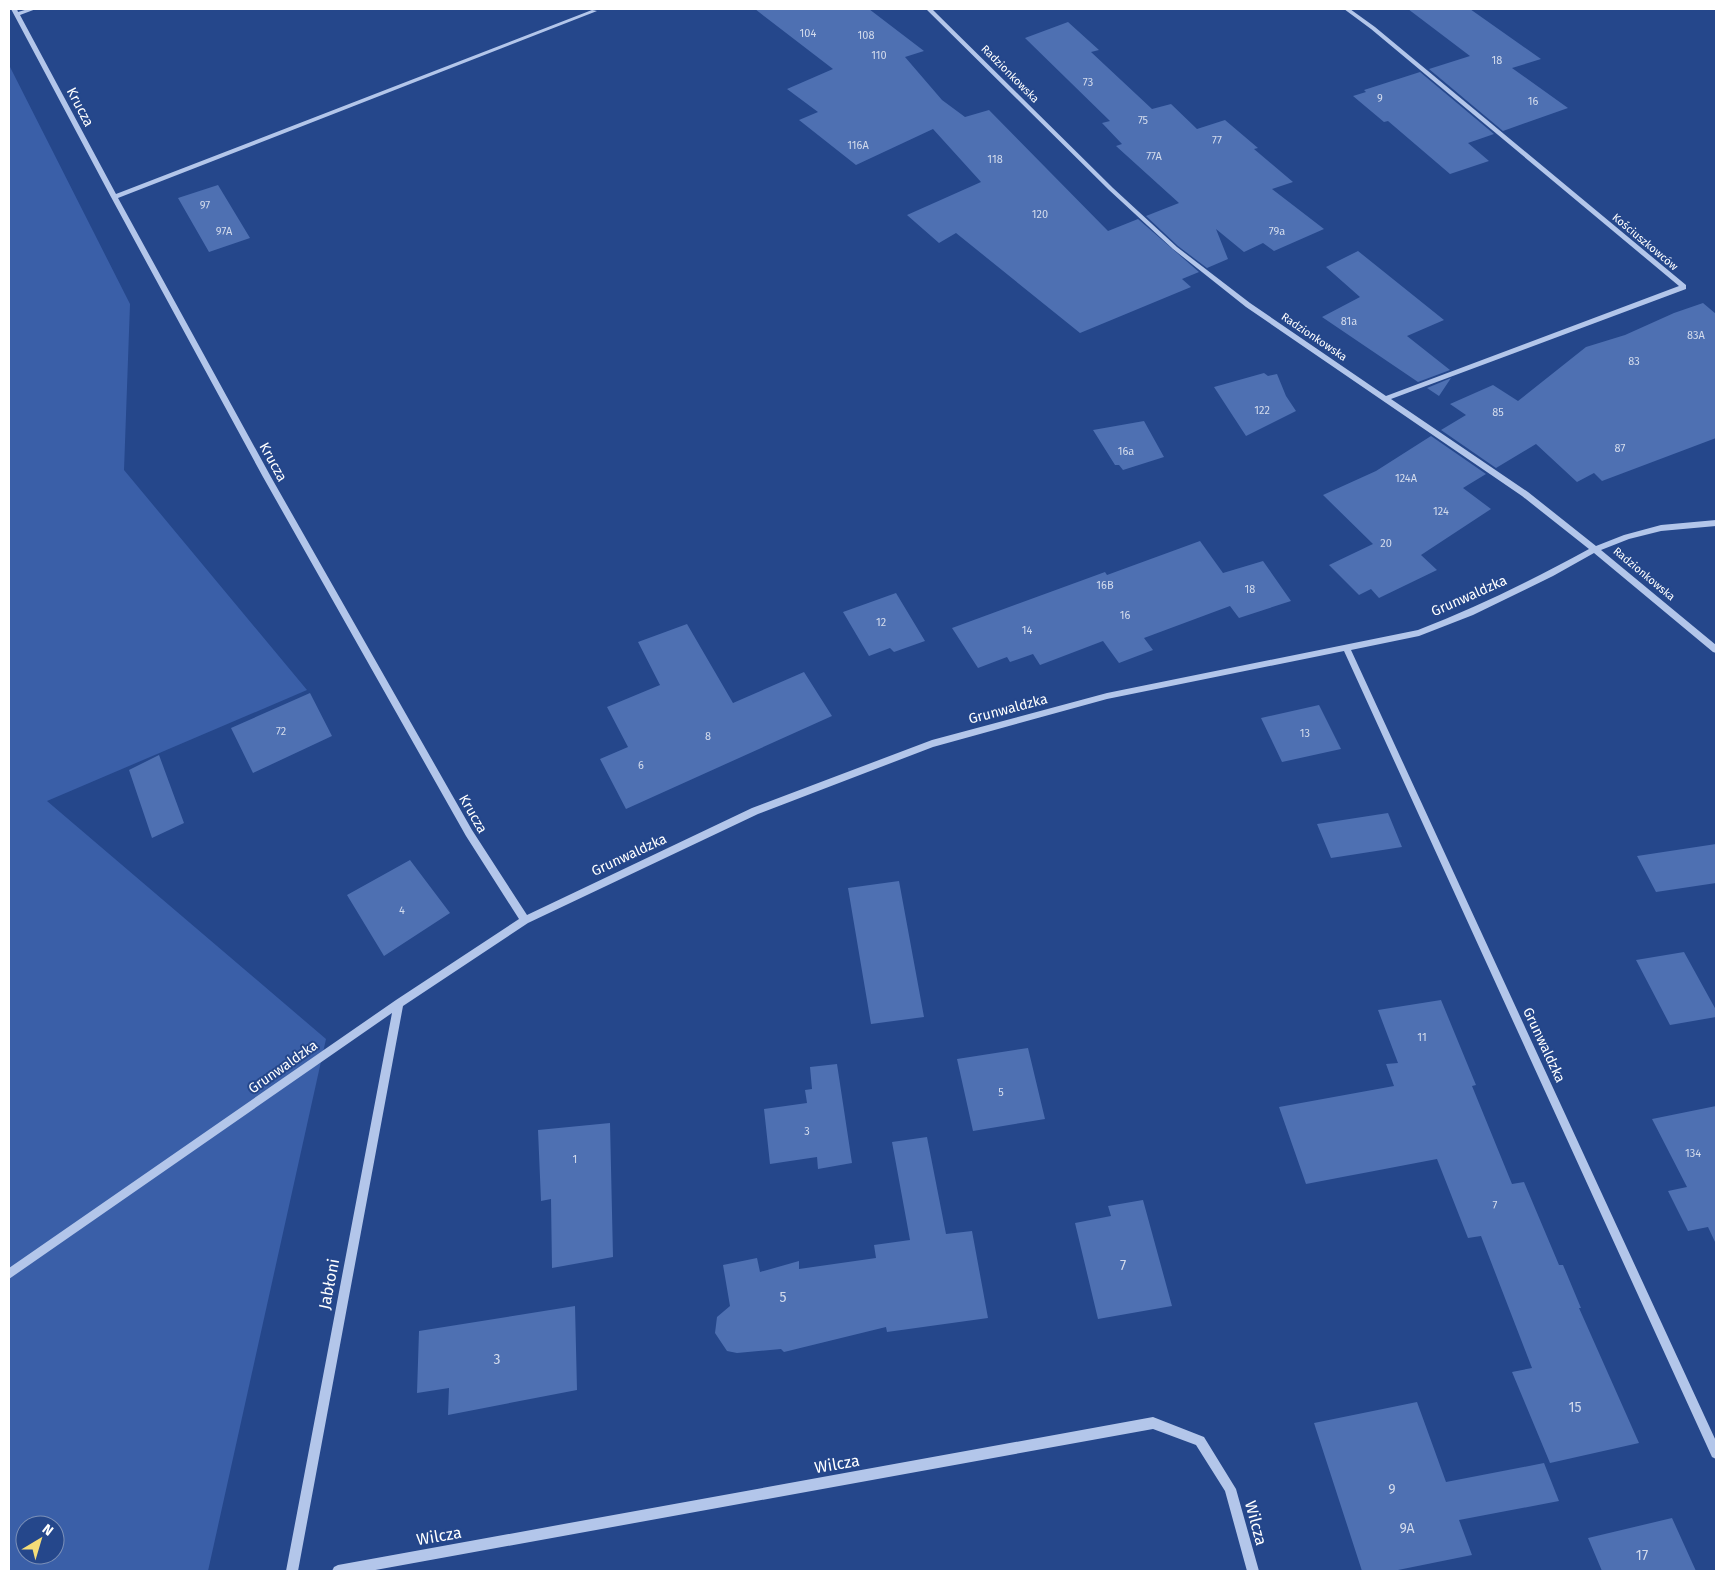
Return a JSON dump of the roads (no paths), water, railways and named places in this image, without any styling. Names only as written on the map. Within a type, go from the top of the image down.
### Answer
[{"type":"street","points":[[16,12],[33,9]]},
{"type":"street","name":"Radzionkowska","points":[[929,9],[1111,189],[1175,248],[1248,305],[1474,457],[1525,494],[1595,549],[1716,650]]},
{"type":"street","name":"Kościuszkowców","points":[[1347,9],[1380,34],[1684,287],[1384,398]]},
{"type":"street","points":[[114,197],[594,11]]},
{"type":"street","name":"Krucza","points":[[16,12],[114,197],[267,477],[469,833],[525,920]]},
{"type":"street","name":"Grunwaldzka","points":[[9,1274],[399,1003],[525,920],[755,811],[932,744],[1107,696],[1419,633],[1470,613],[1550,574],[1595,549],[1627,537],[1661,528],[1716,523]]},
{"type":"street","name":"Grunwaldzka","points":[[1347,649],[1716,1453]]},
{"type":"street","name":"Jabłoni","points":[[292,1571],[399,1003]]},
{"type":"street","name":"Wilcza","points":[[338,1571],[1153,1423],[1200,1441],[1230,1489],[1253,1571]]}]
